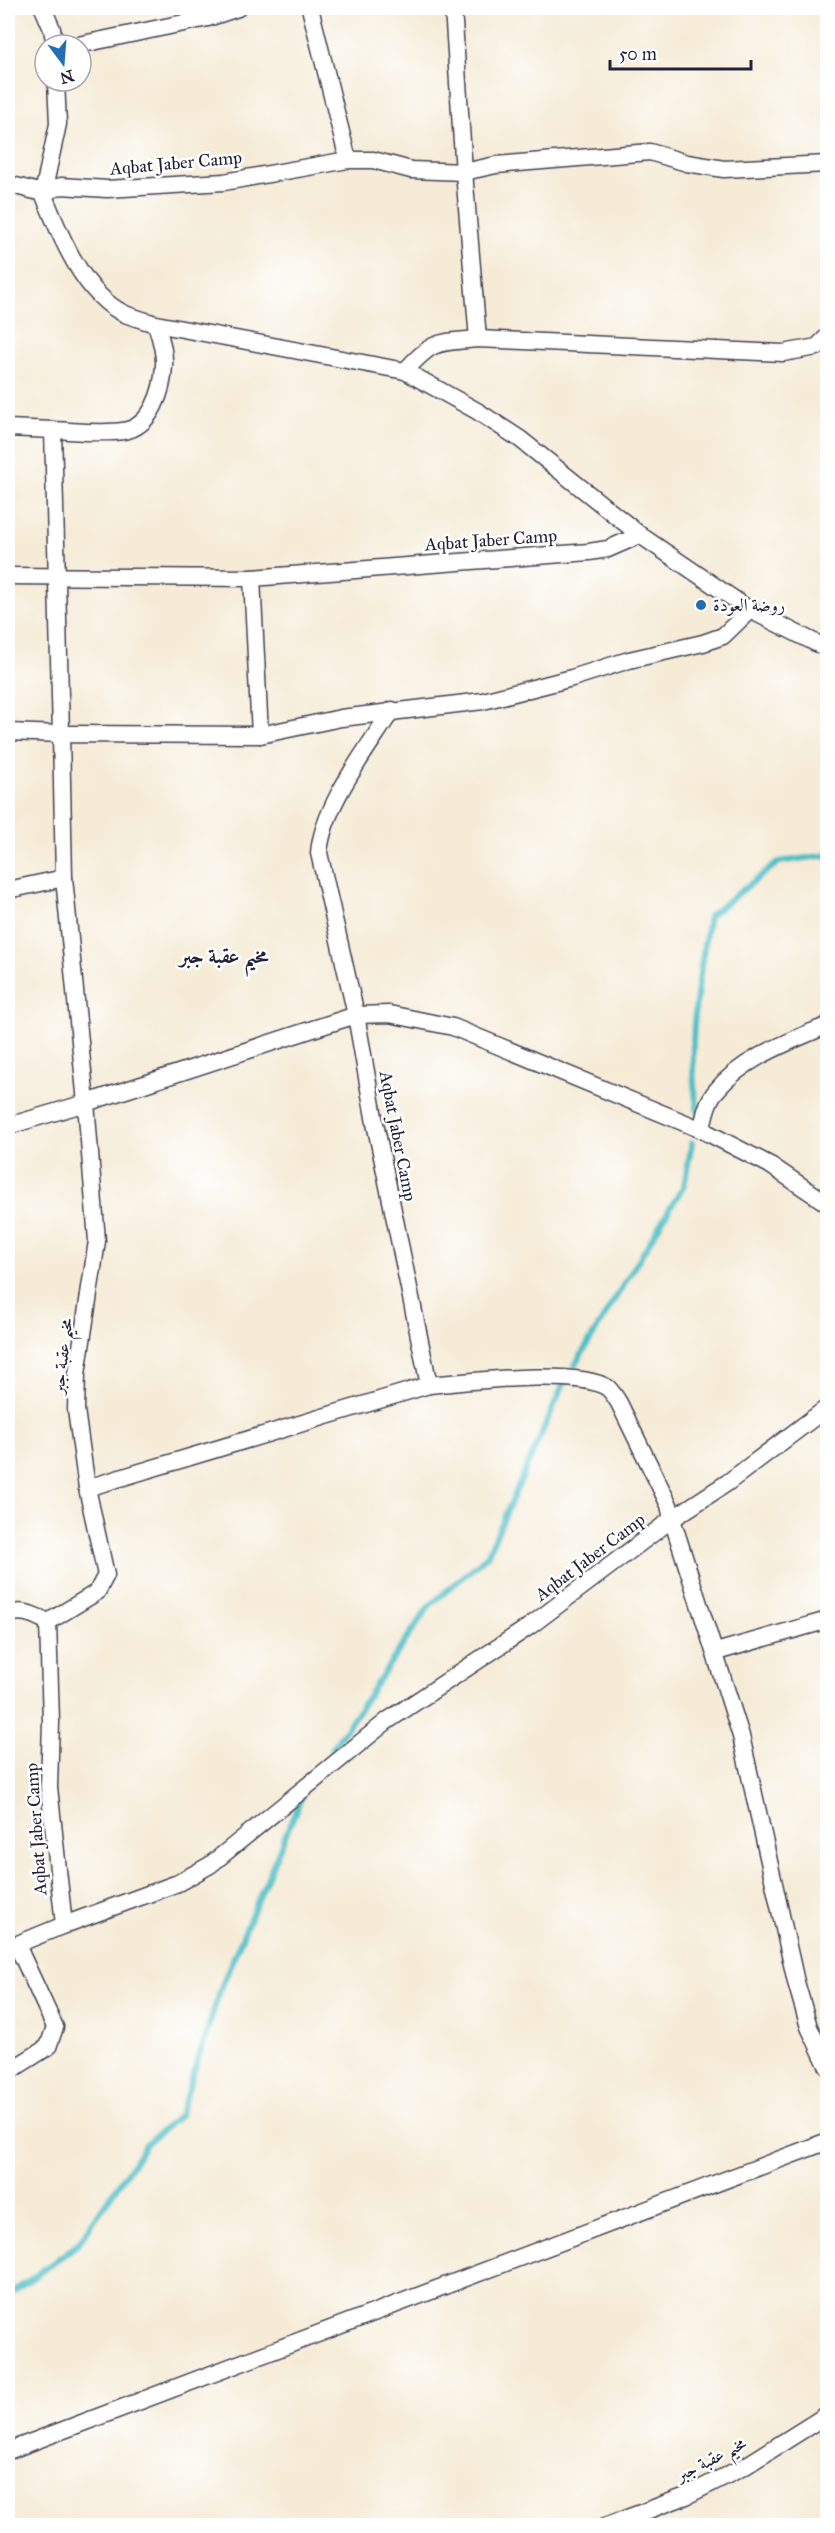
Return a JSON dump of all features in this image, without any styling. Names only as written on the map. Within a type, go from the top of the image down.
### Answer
[{"type":"street","points":[[43,8],[53,33]]},
{"type":"street","points":[[93,42],[208,18],[238,8]]},
{"type":"street","points":[[310,8],[348,160]]},
{"type":"street","points":[[453,8],[478,339]]},
{"type":"street","points":[[57,93],[58,124],[43,193],[58,230],[88,284],[102,299],[124,314],[156,324],[405,371],[477,411],[520,439],[640,536],[750,610],[821,645]]},
{"type":"street","name":"Aqbat Jaber Camp","points":[[8,184],[43,193],[61,186],[107,189],[224,182],[348,160],[373,160],[411,170],[464,172],[496,165],[650,152],[687,163],[724,169],[828,164]]},
{"type":"street","points":[[8,428],[123,431],[136,427],[145,420],[153,407],[165,364],[156,324]]},
{"type":"street","points":[[405,371],[424,349],[435,344],[478,339],[783,353],[824,347]]},
{"type":"street","points":[[53,430],[55,575],[61,734]]},
{"type":"street","name":"Aqbat Jaber Camp","points":[[8,576],[252,578],[590,552],[608,549],[640,536]]},
{"type":"street","points":[[252,578],[260,735]]},
{"type":"street","points":[[8,732],[260,735],[393,710],[483,701],[572,678],[629,660],[703,644],[723,636],[750,610]]},
{"type":"street","name":"Aqbat Jaber Camp","points":[[12,1947],[64,1925],[178,1883],[210,1865],[387,1721],[530,1626],[672,1519],[664,1495],[619,1403],[609,1389],[597,1384],[542,1377],[429,1385],[375,1123],[356,1015],[322,866],[320,839],[329,815],[356,766],[393,710]]},
{"type":"street","name":"مخيم عقبة جبر","points":[[48,1622],[97,1592],[106,1575],[87,1488],[76,1410],[77,1374],[97,1241],[64,878],[61,734]]},
{"type":"street","points":[[8,890],[64,878]]},
{"type":"street","points":[[8,1126],[356,1015],[389,1014],[453,1027],[702,1130],[770,1165],[828,1204]]},
{"type":"street","points":[[702,1130],[714,1092],[748,1062],[828,1024]]},
{"type":"street","points":[[87,1488],[429,1385]]},
{"type":"street","points":[[828,1407],[728,1484],[672,1519],[741,1736],[808,2027],[828,2067]]},
{"type":"street","points":[[8,1614],[15,1611],[30,1613],[48,1622]]},
{"type":"street","points":[[716,1652],[828,1620]]},
{"type":"street","name":"Aqbat Jaber Camp","points":[[48,1622],[51,1722],[49,1787],[64,1925]]},
{"type":"street","points":[[8,2072],[48,2047],[55,2027],[12,1947]]},
{"type":"street","points":[[8,2451],[828,2141]]},
{"type":"street","name":"مخيم عقبة جبر","points":[[606,2526],[696,2491],[747,2465],[828,2414]]},
{"type":"waterway","points":[[698,1112],[694,1088],[693,1039],[709,916],[779,862],[828,855]]},
{"type":"waterway","points":[[575,1365],[684,1185],[692,1143]]},
{"type":"waterway","points":[[331,1751],[429,1606],[487,1556],[565,1381]]},
{"type":"waterway","points":[[8,2296],[78,2244],[146,2144],[180,2115],[222,1985],[302,1796]]},
{"type":"place","name":"روضة العودة","points":[[701,605]]},
{"type":"district","name":"مخيم عقبة جبر","points":[[224,956]]}]
